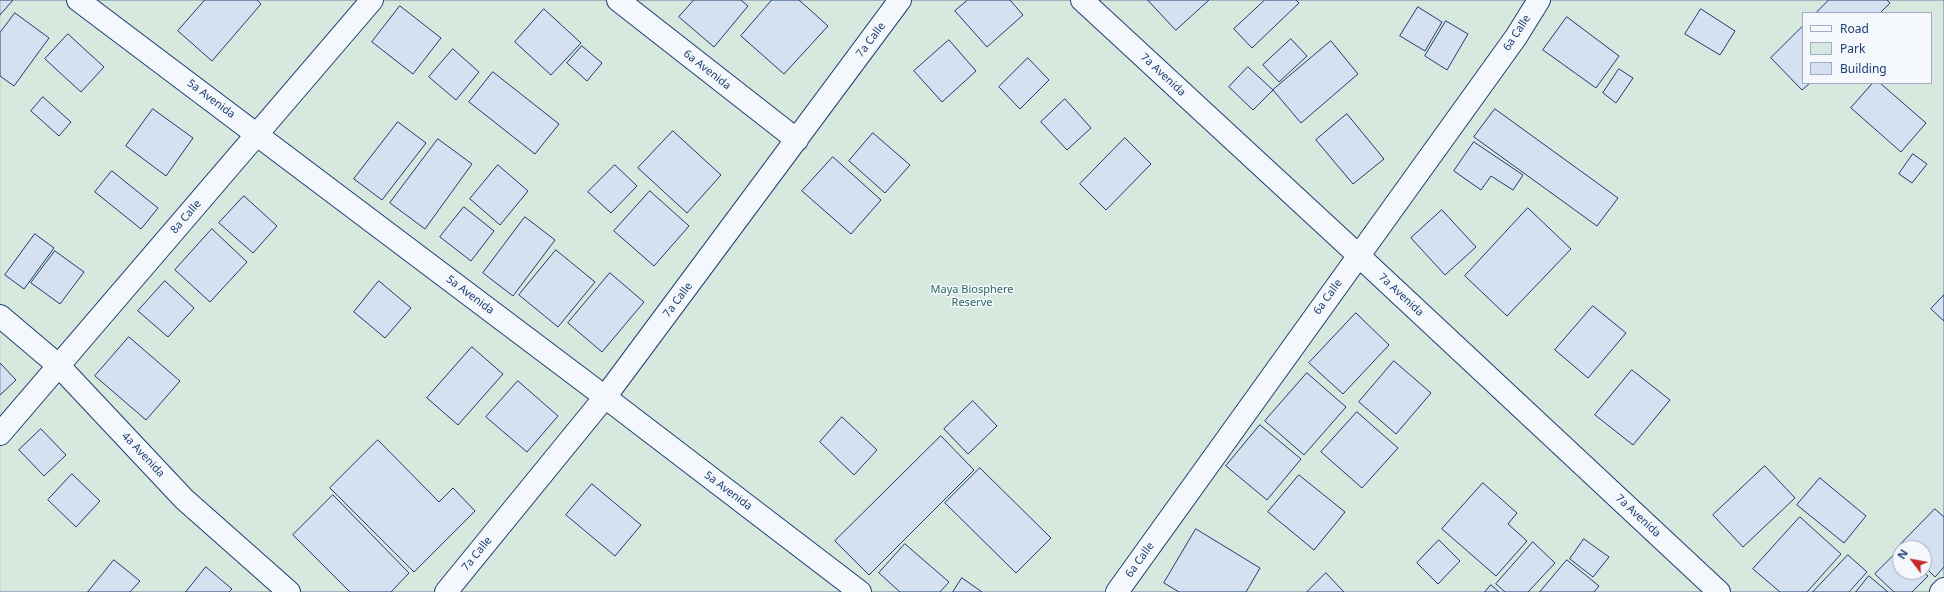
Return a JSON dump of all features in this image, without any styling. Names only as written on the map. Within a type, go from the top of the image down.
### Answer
[{"type":"street","name":"5a Avenida","points":[[78,0],[606,397],[860,592]]},
{"type":"street","name":"8a Calle","points":[[0,434],[372,0]]},
{"type":"street","name":"6a Avenida","points":[[618,0],[797,140]]},
{"type":"street","name":"7a Calle","points":[[446,592],[606,397],[900,0]]},
{"type":"street","name":"7a Avenida","points":[[1082,0],[1719,592]]},
{"type":"street","name":"6a Calle","points":[[1116,592],[1516,36],[1538,0]]},
{"type":"street","name":"4a Avenida","points":[[0,316],[59,366],[184,499],[289,592]]},
{"type":"street","points":[[1941,592],[1944,589]]},
{"type":"green space","name":"Maya Biosphere Reserve","points":[[0,0],[1944,0],[1944,592],[0,592]]},
{"type":"building","points":[[0,0],[13,0],[0,15]]},
{"type":"building","points":[[205,0],[257,0],[261,4],[212,61],[178,31]]},
{"type":"building","points":[[694,0],[741,0],[748,6],[714,47],[679,17]]},
{"type":"building","points":[[772,0],[799,0],[828,26],[784,74],[741,36]]},
{"type":"building","points":[[968,0],[1010,0],[1023,15],[987,47],[955,11]]},
{"type":"building","points":[[1148,0],[1209,0],[1176,30]]},
{"type":"building","points":[[1265,0],[1296,0],[1299,3],[1252,48],[1234,29]]},
{"type":"building","points":[[1829,0],[1887,0],[1890,3],[1881,12],[1817,12]]},
{"type":"building","points":[[400,6],[441,38],[413,74],[372,42]]},
{"type":"building","points":[[1418,7],[1442,22],[1425,51],[1400,36]]},
{"type":"building","points":[[544,9],[581,43],[551,75],[515,42]]},
{"type":"building","points":[[1701,9],[1735,31],[1720,55],[1685,34]]},
{"type":"building","points":[[15,13],[49,38],[14,86],[0,76],[0,33]]},
{"type":"building","points":[[1567,17],[1619,56],[1596,88],[1543,50]]},
{"type":"building","points":[[1446,21],[1468,34],[1447,70],[1425,56]]},
{"type":"building","points":[[1802,27],[1802,84],[1809,84],[1802,90],[1771,58]]},
{"type":"building","points":[[68,34],[104,67],[81,92],[45,59]]},
{"type":"building","points":[[1291,39],[1307,56],[1279,82],[1263,65]]},
{"type":"building","points":[[949,40],[976,71],[942,102],[914,71]]},
{"type":"building","points":[[1331,41],[1358,74],[1301,123],[1273,90]]},
{"type":"building","points":[[582,46],[602,63],[587,81],[567,63]]},
{"type":"building","points":[[453,49],[479,72],[456,100],[429,77]]},
{"type":"building","points":[[1028,58],[1049,80],[1020,109],[999,87]]},
{"type":"building","points":[[1248,67],[1273,90],[1253,110],[1229,87]]},
{"type":"building","points":[[1619,69],[1633,78],[1616,103],[1603,93]]},
{"type":"building","points":[[493,72],[559,124],[535,154],[469,102]]},
{"type":"building","points":[[1872,84],[1881,84],[1926,123],[1901,152],[1851,108]]},
{"type":"building","points":[[43,97],[71,122],[59,136],[31,111]]},
{"type":"building","points":[[1065,99],[1091,128],[1067,150],[1041,122]]},
{"type":"building","points":[[153,109],[193,138],[166,176],[126,146]]},
{"type":"building","points":[[1495,109],[1618,198],[1597,226],[1474,137]]},
{"type":"building","points":[[1347,114],[1384,159],[1353,184],[1316,140]]},
{"type":"building","points":[[398,122],[426,143],[382,200],[354,179]]},
{"type":"building","points":[[673,131],[721,175],[687,213],[638,168]]},
{"type":"building","points":[[873,133],[910,165],[885,193],[849,161]]},
{"type":"building","points":[[1125,138],[1151,164],[1106,210],[1080,184]]},
{"type":"building","points":[[438,139],[472,164],[425,229],[390,203]]},
{"type":"building","points":[[1474,142],[1523,175],[1513,190],[1491,176],[1481,190],[1454,171]]},
{"type":"building","points":[[1913,154],[1927,164],[1912,183],[1899,174]]},
{"type":"building","points":[[833,157],[881,200],[851,234],[802,191]]},
{"type":"building","points":[[498,165],[528,191],[500,225],[470,199]]},
{"type":"building","points":[[615,165],[637,186],[611,213],[588,192]]},
{"type":"building","points":[[112,171],[158,208],[141,229],[95,192]]},
{"type":"building","points":[[650,191],[689,226],[654,266],[614,231]]},
{"type":"building","points":[[244,196],[277,226],[253,253],[219,223]]},
{"type":"building","points":[[464,207],[494,231],[471,261],[440,237]]},
{"type":"building","points":[[1528,208],[1571,249],[1507,316],[1465,276]]},
{"type":"building","points":[[1442,210],[1476,247],[1445,275],[1411,238]]},
{"type":"building","points":[[525,217],[555,240],[513,296],[483,273]]},
{"type":"building","points":[[212,229],[247,262],[210,302],[175,270]]},
{"type":"building","points":[[35,234],[54,248],[24,289],[5,275]]},
{"type":"building","points":[[556,250],[595,282],[558,327],[519,295]]},
{"type":"building","points":[[55,251],[84,272],[60,304],[31,283]]},
{"type":"building","points":[[610,273],[644,302],[602,352],[568,323]]},
{"type":"building","points":[[165,281],[194,308],[168,337],[138,311]]},
{"type":"building","points":[[379,281],[411,308],[385,338],[354,312]]},
{"type":"building","points":[[1944,295],[1944,321],[1931,309]]},
{"type":"building","points":[[1593,306],[1626,333],[1588,378],[1555,350]]},
{"type":"building","points":[[1356,313],[1389,345],[1343,394],[1309,363]]},
{"type":"building","points":[[129,337],[180,381],[146,420],[95,376]]},
{"type":"building","points":[[472,347],[503,374],[458,425],[427,398]]},
{"type":"building","points":[[1394,361],[1431,393],[1396,434],[1359,402]]},
{"type":"building","points":[[0,363],[16,380],[0,395]]},
{"type":"building","points":[[1632,370],[1670,400],[1633,445],[1595,415]]},
{"type":"building","points":[[1307,373],[1346,407],[1304,455],[1265,421]]},
{"type":"building","points":[[518,381],[558,416],[527,452],[486,417]]},
{"type":"building","points":[[973,401],[997,426],[968,454],[944,429]]},
{"type":"building","points":[[1357,412],[1398,448],[1362,488],[1321,452]]},
{"type":"building","points":[[842,417],[877,450],[854,475],[820,442]]},
{"type":"building","points":[[1260,425],[1301,459],[1267,500],[1226,466]]},
{"type":"building","points":[[41,429],[66,455],[44,476],[19,450]]},
{"type":"building","points":[[941,436],[974,470],[869,575],[835,541]]},
{"type":"building","points":[[378,440],[439,502],[453,488],[475,511],[414,572],[330,488]]},
{"type":"building","points":[[1765,466],[1795,498],[1743,547],[1713,515]]},
{"type":"building","points":[[980,468],[1051,538],[1016,573],[945,503]]},
{"type":"building","points":[[72,474],[100,501],[76,527],[48,500]]},
{"type":"building","points":[[1299,475],[1345,512],[1314,550],[1268,512]]},
{"type":"building","points":[[1820,478],[1866,516],[1844,543],[1797,505]]},
{"type":"building","points":[[1483,483],[1517,513],[1508,524],[1527,541],[1496,576],[1442,529]]},
{"type":"building","points":[[592,484],[641,525],[615,556],[566,515]]},
{"type":"building","points":[[333,495],[409,573],[391,592],[350,592],[293,535]]},
{"type":"building","points":[[1935,509],[1944,517],[1944,567],[1935,577],[1932,574],[1932,540],[1905,540]]},
{"type":"building","points":[[1800,517],[1841,554],[1807,592],[1780,592],[1753,569]]},
{"type":"building","points":[[1196,529],[1260,568],[1246,592],[1179,592],[1164,583]]},
{"type":"building","points":[[1584,539],[1609,557],[1593,577],[1570,559]]},
{"type":"building","points":[[1439,540],[1460,561],[1438,584],[1417,563]]},
{"type":"building","points":[[1533,542],[1555,563],[1528,592],[1505,592],[1496,584]]},
{"type":"building","points":[[905,544],[949,582],[940,592],[900,592],[879,573]]},
{"type":"building","points":[[1848,555],[1867,572],[1849,592],[1813,592]]},
{"type":"building","points":[[1892,557],[1892,580],[1924,580],[1912,592],[1894,592],[1875,574]]},
{"type":"building","points":[[114,560],[140,581],[130,592],[88,592]]},
{"type":"building","points":[[1567,560],[1599,586],[1594,592],[1540,592]]},
{"type":"building","points":[[206,567],[232,589],[229,592],[186,592]]},
{"type":"building","points":[[1326,573],[1344,592],[1307,592]]},
{"type":"building","points":[[1869,576],[1888,592],[1856,592]]},
{"type":"building","points":[[962,578],[982,592],[953,592]]},
{"type":"building","points":[[1491,585],[1499,592],[1485,592]]}]
